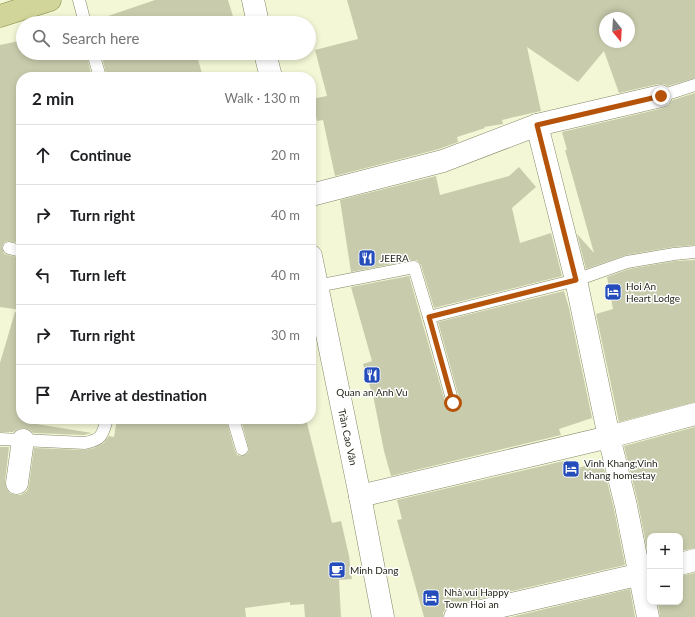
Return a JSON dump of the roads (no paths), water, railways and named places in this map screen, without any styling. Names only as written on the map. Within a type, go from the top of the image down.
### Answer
[{"type":"main road","points":[[12,9],[50,0]]},
{"type":"street","points":[[252,0],[256,16]]},
{"type":"street","points":[[267,60],[270,72]]},
{"type":"street","points":[[316,193],[443,161],[537,125],[661,96]]},
{"type":"street","points":[[537,125],[576,280],[609,437],[626,506],[645,573],[648,617]]},
{"type":"street","name":"Trần Cao Vân","points":[[316,296],[360,496],[383,617]]},
{"type":"street","points":[[360,496],[609,437],[695,414]]},
{"type":"street","points":[[17,484],[23,440]]},
{"type":"street","points":[[683,563],[695,560]]},
{"type":"street","points":[[455,617],[645,573]]},
{"type":"lane","points":[[79,0],[83,16]]},
{"type":"lane","points":[[95,60],[99,72]]},
{"type":"lane","points":[[661,96],[695,85]]},
{"type":"lane","points":[[9,248],[16,250]]},
{"type":"lane","points":[[429,317],[576,280],[627,262],[695,252]]},
{"type":"lane","points":[[316,287],[414,267],[453,403]]},
{"type":"lane","points":[[0,439],[85,443],[96,441],[103,432],[105,424]]},
{"type":"lane","points":[[234,424],[242,449]]},
{"type":"place","name":"JEERA","points":[[367,258]]},
{"type":"place","name":"Hoi An Heart Lodge","points":[[613,292]]},
{"type":"place","name":"Quan an Anh Vu","points":[[372,375]]},
{"type":"place","name":"Vinh Khang;Vinh khang homestay","points":[[571,469]]},
{"type":"place","name":"Minh Dang","points":[[337,570]]},
{"type":"place","name":"Nhà vui Happy Town Hoi an","points":[[431,598]]}]
